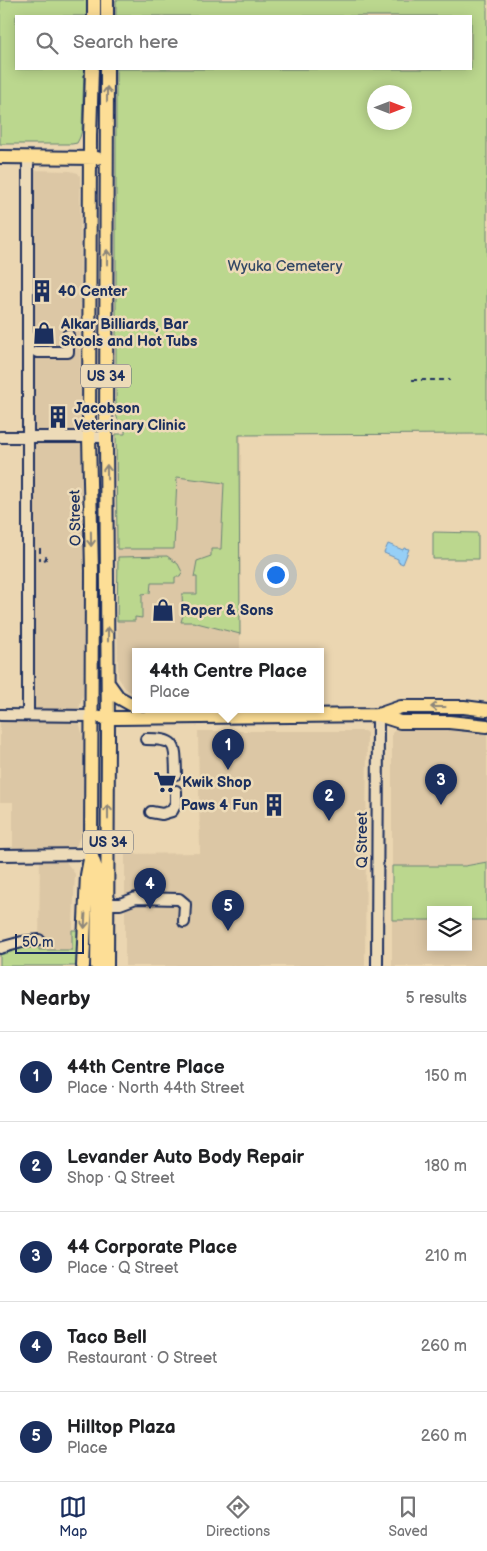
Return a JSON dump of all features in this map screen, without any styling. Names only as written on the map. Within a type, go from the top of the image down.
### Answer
[{"type":"main road","points":[[94,0],[94,15]]},
{"type":"main road","points":[[107,0],[107,15]]},
{"type":"main road","name":"O Street","points":[[83,966],[87,875],[91,854],[90,158],[92,70]]},
{"type":"main road","name":"US 34","points":[[107,70],[107,966]]},
{"type":"main road","points":[[0,157],[107,158]]},
{"type":"main road","points":[[108,683],[118,697],[132,705]]},
{"type":"main road","points":[[91,716],[108,718],[162,718],[378,715],[401,707],[487,710]]},
{"type":"main road","points":[[150,713],[162,718]]},
{"type":"main road","points":[[378,715],[400,722],[449,722],[487,726]]},
{"type":"main road","points":[[91,854],[98,874],[98,966]]},
{"type":"street","points":[[28,157],[28,715]]},
{"type":"street","points":[[37,352],[68,352],[68,335]]},
{"type":"street","points":[[0,437],[106,437]]},
{"type":"street","points":[[0,715],[91,716]]},
{"type":"street","name":"Q Street","points":[[377,966],[378,715]]},
{"type":"street","points":[[146,739],[163,739],[170,742],[175,748],[176,774]]},
{"type":"street","points":[[151,812],[162,814],[172,811],[176,803],[176,791]]},
{"type":"street","points":[[0,855],[91,854]]},
{"type":"street","points":[[107,904],[120,904],[136,898],[179,899],[185,904],[184,922]]},
{"type":"street","points":[[0,948],[39,940]]},
{"type":"path","points":[[412,380],[450,380]]},
{"type":"path","points":[[40,548],[40,560]]},
{"type":"path","points":[[44,560],[46,560],[47,556]]},
{"type":"shaded area","points":[[28,170],[70,171],[78,173],[80,176],[81,437],[84,573],[83,695],[77,715],[83,736],[83,835],[79,839],[73,854],[61,855],[75,874],[72,950],[39,950],[40,855],[13,855],[13,802],[0,802],[0,715],[28,715]]},
{"type":"shaded area","points":[[125,435],[241,435],[240,648],[132,648],[132,693],[125,688],[118,677],[115,456]]},
{"type":"shaded area","points":[[396,729],[467,730],[487,734],[487,862],[465,866],[392,866],[392,733]]},
{"type":"shaded area","points":[[198,731],[364,731],[367,733],[365,966],[125,966],[125,854],[200,853]]},
{"type":"shaded area","points":[[392,920],[427,920],[427,951],[472,951],[472,920],[487,920],[487,966],[392,966]]},
{"type":"green space","points":[[0,0],[87,0],[87,15],[15,15],[15,70],[84,70],[82,130],[77,143],[0,144]]},
{"type":"green space","name":"Wyuka Cemetery","points":[[116,0],[487,0],[487,434],[239,435],[240,634],[193,622],[181,622],[183,615],[182,594],[197,594],[197,577],[194,577],[197,561],[211,556],[211,549],[221,549],[224,483],[177,477],[174,549],[117,549],[116,434],[125,434],[125,423],[119,422],[116,415],[116,70],[472,70],[472,15],[116,15]]},
{"type":"green space","points":[[433,532],[478,533],[478,559],[433,559]]},
{"type":"green space","points":[[167,556],[178,564],[182,572],[180,577],[175,577],[175,583],[151,583],[150,593],[142,594],[142,618],[135,617],[135,621],[117,621],[118,557]]},
{"type":"green space","points":[[487,862],[487,920],[472,920],[472,906],[427,906],[427,920],[392,920],[392,866],[465,866]]},
{"type":"green space","points":[[72,930],[79,930],[77,966],[0,966],[0,948],[39,940],[39,950],[72,950]]},
{"type":"water","points":[[388,544],[403,550],[404,548],[409,549],[403,564],[398,562],[398,559],[384,553]]},
{"type":"place","name":"40 Center","points":[[42,291]]},
{"type":"place","name":"Alkar Billiards, Bar Stools and Hot Tubs","points":[[44,333]]},
{"type":"place","name":"Jacobson Veterinary Clinic","points":[[58,417]]},
{"type":"place","name":"Roper & Sons","points":[[163,610]]},
{"type":"place","name":"44th Centre Place","points":[[228,770]]},
{"type":"place","name":"Kwik Shop","points":[[165,782]]},
{"type":"place","name":"Paws 4 Fun","points":[[274,805]]},
{"type":"place","name":"44 Corporate Place","points":[[441,805]]},
{"type":"place","name":"Levander Auto Body Repair","points":[[329,821]]},
{"type":"place","name":"Taco Bell","points":[[150,909]]},
{"type":"place","name":"Hilltop Plaza","points":[[228,931]]}]
